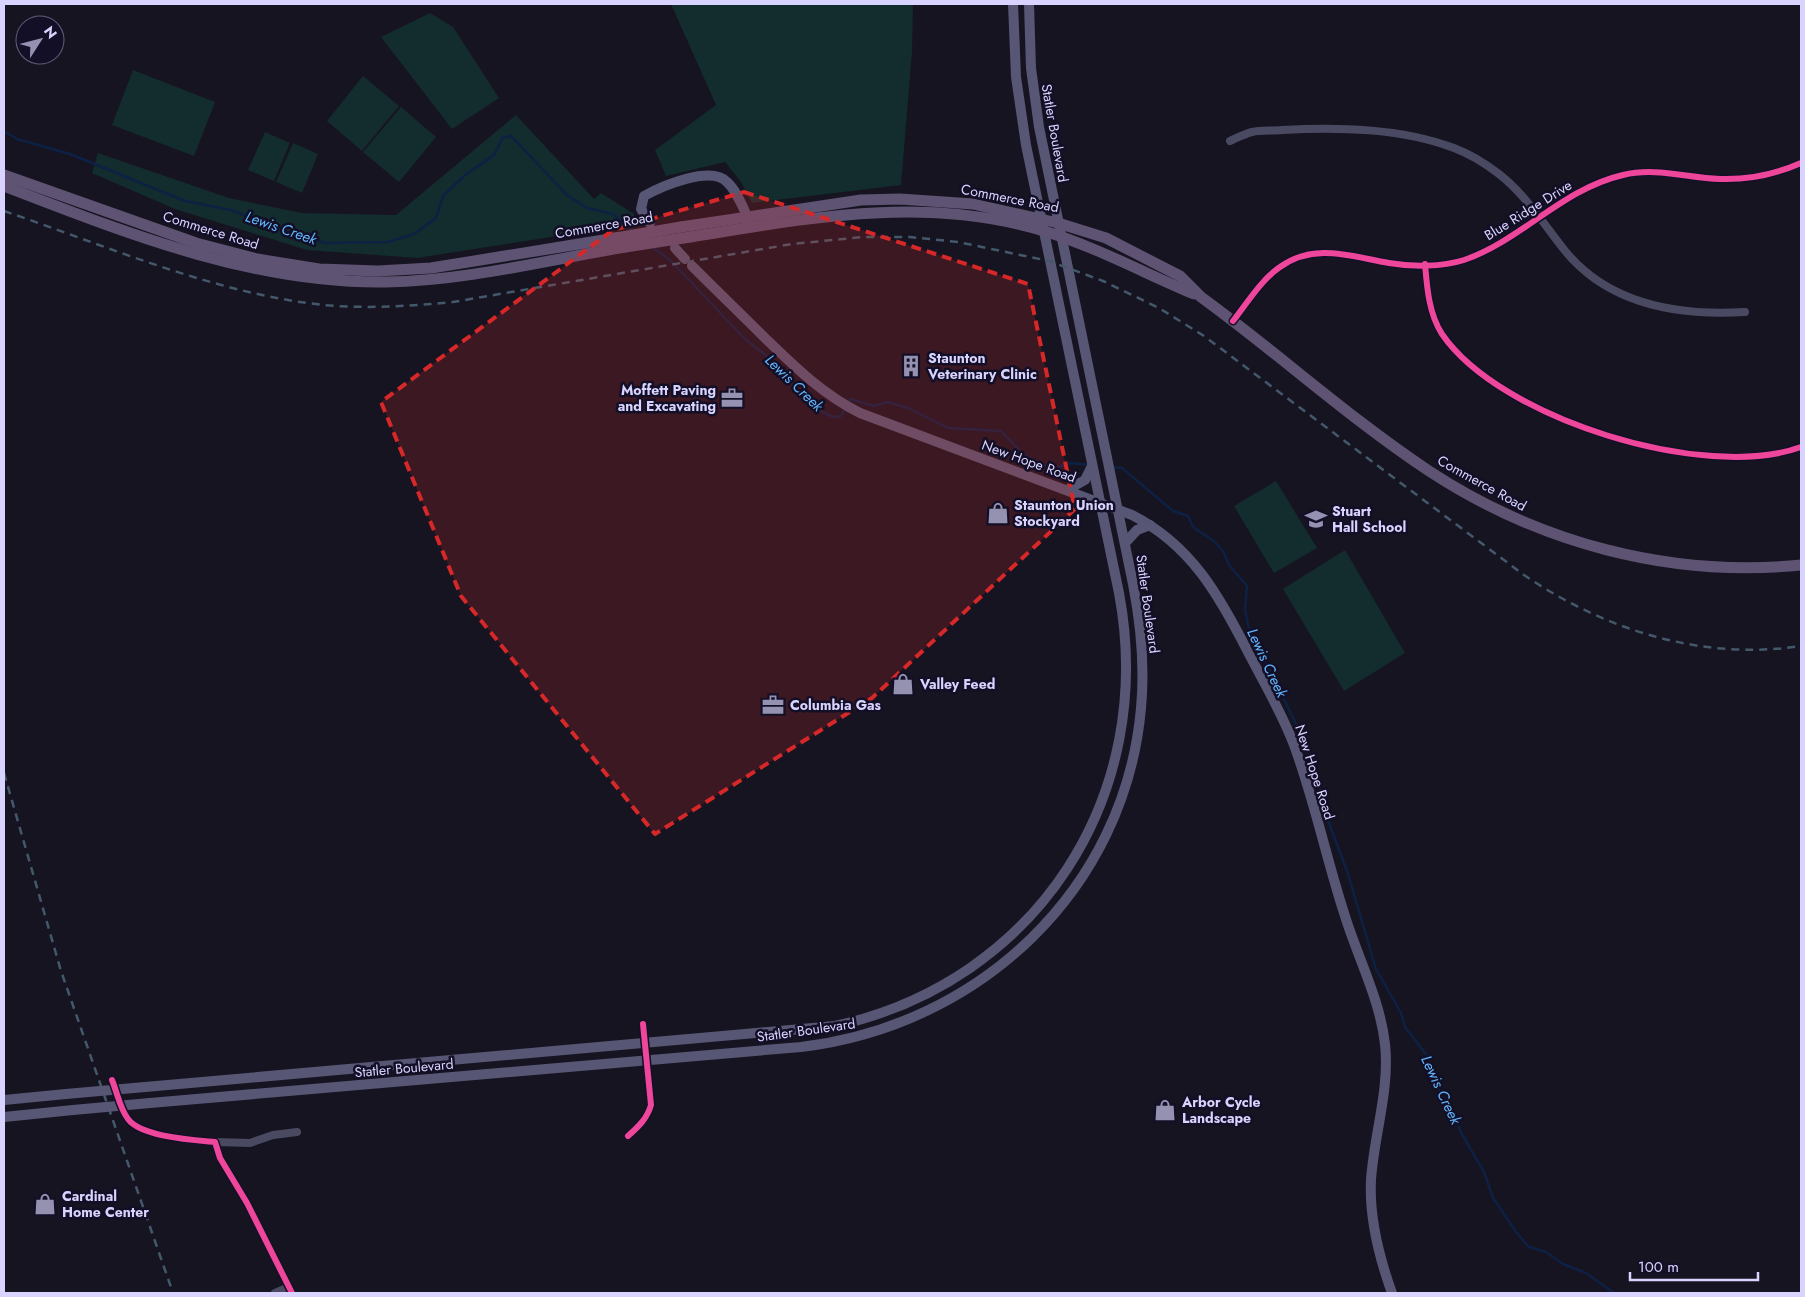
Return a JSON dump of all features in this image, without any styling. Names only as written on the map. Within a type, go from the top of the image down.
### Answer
[{"type":"main road","name":"Statler Boulevard","points":[[4,1100],[821,1028],[883,1013],[926,994],[970,968],[1007,940],[1041,904],[1067,869],[1092,825],[1112,774],[1123,722],[1127,674],[1124,628],[1040,218],[1018,92],[1013,4]]},
{"type":"main road","name":"Statler Boulevard","points":[[4,1117],[813,1046],[884,1030],[929,1011],[972,987],[1006,962],[1040,930],[1076,885],[1101,843],[1121,797],[1135,748],[1143,686],[1142,641],[1125,543],[1061,237],[1034,96],[1029,4]]},
{"type":"main road","name":"Commerce Road","points":[[4,174],[196,243],[257,259],[319,269],[378,271],[431,268],[681,227],[855,212],[892,211],[978,217],[1043,230],[1117,258],[1201,297]]},
{"type":"main road","points":[[650,223],[640,209],[644,196],[693,178],[711,174],[722,177],[728,182],[749,221]]},
{"type":"main road","name":"Commerce Road","points":[[4,186],[204,256],[260,270],[314,279],[373,282],[434,278],[690,236],[823,204],[900,199],[974,204],[1058,222],[1106,238],[1180,276],[1201,297],[1347,411],[1422,466],[1462,492],[1524,523],[1577,543],[1656,561],[1724,568],[1801,565]]},
{"type":"main road","name":"New Hope Road","points":[[675,248],[805,376],[847,406],[1067,490],[1098,497],[1150,525],[1187,554],[1218,596],[1287,729],[1301,765],[1344,912],[1375,1002],[1384,1038],[1385,1073],[1371,1195],[1378,1248],[1392,1293]]},
{"type":"main road","points":[[1067,490],[1079,484],[1089,475],[1092,466]]},
{"type":"main road","points":[[1125,543],[1136,530],[1150,525]]},
{"type":"street","points":[[1230,141],[1252,132],[1321,129],[1369,131],[1436,143],[1470,155],[1501,176],[1515,189],[1568,254],[1588,272],[1628,296],[1648,304],[1692,313],[1745,312]]},
{"type":"street","name":"Blue Ridge Drive","points":[[1233,321],[1271,274],[1281,266],[1304,256],[1315,253],[1340,253],[1390,263],[1425,264],[1463,260],[1489,250],[1520,233],[1538,218],[1574,194],[1624,175],[1658,172],[1721,179],[1752,177],[1801,163]]},
{"type":"street","points":[[1425,264],[1431,307],[1442,332],[1452,346],[1461,356],[1494,381],[1543,410],[1575,425],[1641,446],[1690,454],[1752,457],[1801,447]]},
{"type":"street","points":[[628,1136],[642,1123],[651,1105],[643,1024]]},
{"type":"street","points":[[112,1080],[124,1113],[129,1121],[150,1134],[184,1140],[250,1143],[272,1135],[297,1132]]},
{"type":"street","points":[[215,1142],[220,1158],[247,1203],[290,1290],[275,1293]]},
{"type":"highlighted area","points":[[744,192],[1028,284],[1075,509],[872,698],[655,834],[461,596],[381,402],[613,230]]},
{"type":"green space","points":[[671,4],[913,4],[912,52],[901,185],[752,203],[741,182],[725,162],[666,176],[655,150],[716,105]]},
{"type":"green space","points":[[430,13],[453,27],[499,98],[452,129],[381,37]]},
{"type":"green space","points":[[133,70],[215,102],[194,156],[112,125]]},
{"type":"green space","points":[[363,76],[399,106],[362,151],[327,121]]},
{"type":"green space","points":[[401,107],[436,137],[399,182],[363,152]]},
{"type":"green space","points":[[516,115],[594,199],[601,193],[634,214],[634,224],[417,258],[307,250],[175,209],[92,173],[98,153],[229,198],[302,213],[396,215]]},
{"type":"green space","points":[[265,132],[290,143],[274,181],[248,170]]},
{"type":"green space","points":[[293,143],[318,154],[302,193],[276,182]]},
{"type":"green space","points":[[1276,481],[1317,548],[1274,573],[1234,506]]},
{"type":"green space","points":[[1345,550],[1405,653],[1344,691],[1283,589]]},
{"type":"waterway","name":"Lewis Creek","points":[[4,131],[17,139],[70,154],[185,201],[231,210],[279,229],[325,243],[388,242],[414,234],[436,218],[443,196],[464,176],[494,155],[503,138],[511,136],[567,195],[587,208],[613,214],[631,230]]},
{"type":"waterway","name":"Lewis Creek","points":[[651,246],[670,260],[746,340],[772,360],[805,400],[818,410],[833,417],[841,416],[845,409]]},
{"type":"waterway","name":"Lewis Creek","points":[[848,405],[850,399],[874,406],[887,402],[908,408],[948,428],[1001,431],[1023,454],[1052,469],[1071,463],[1090,465]]},
{"type":"waterway","name":"Lewis Creek","points":[[1113,467],[1122,468],[1173,511],[1188,516],[1193,527],[1214,541],[1223,551],[1229,565],[1247,586],[1245,609],[1248,625],[1311,755],[1326,815],[1348,874],[1376,969],[1401,1013],[1405,1027],[1428,1057],[1442,1098],[1457,1117],[1460,1131],[1484,1172],[1493,1198],[1516,1232],[1529,1247],[1546,1252],[1563,1264],[1586,1273],[1614,1293]]},
{"type":"railway","points":[[4,211],[202,280],[283,299],[356,307],[453,302],[792,244],[863,237],[910,237],[958,242],[1049,261],[1103,281],[1159,308],[1204,336],[1524,575],[1588,611],[1621,626],[1691,645],[1727,649],[1764,650],[1801,646]]},
{"type":"railway","points":[[4,773],[61,971],[173,1293]]},
{"type":"cycle path","points":[[1233,321],[1273,272],[1293,259],[1307,255],[1334,253],[1389,263],[1427,266],[1455,262],[1485,251],[1505,240],[1581,191],[1623,175],[1659,172],[1720,179],[1741,178],[1772,173],[1801,163]]},
{"type":"cycle path","points":[[1425,264],[1431,309],[1442,334],[1470,365],[1509,392],[1556,416],[1607,436],[1661,449],[1713,456],[1760,456],[1801,447]]},
{"type":"cycle path","points":[[628,1136],[645,1119],[651,1105],[643,1024]]},
{"type":"cycle path","points":[[112,1080],[123,1110],[128,1119],[135,1125],[156,1134],[215,1142],[220,1158],[247,1203],[292,1293]]},
{"type":"place","name":"Staunton Veterinary Clinic","points":[[911,366]]},
{"type":"place","name":"Moffett Paving and Excavating","points":[[732,398]]},
{"type":"place","name":"Staunton Union Stockyard","points":[[998,513]]},
{"type":"place","name":"Stuart Hall School","points":[[1316,519]]},
{"type":"place","name":"Valley Feed","points":[[903,684]]},
{"type":"place","name":"Columbia Gas","points":[[773,705]]},
{"type":"place","name":"Arbor Cycle Landscape","points":[[1165,1110]]},
{"type":"place","name":"Cardinal Home Center","points":[[45,1204]]}]
